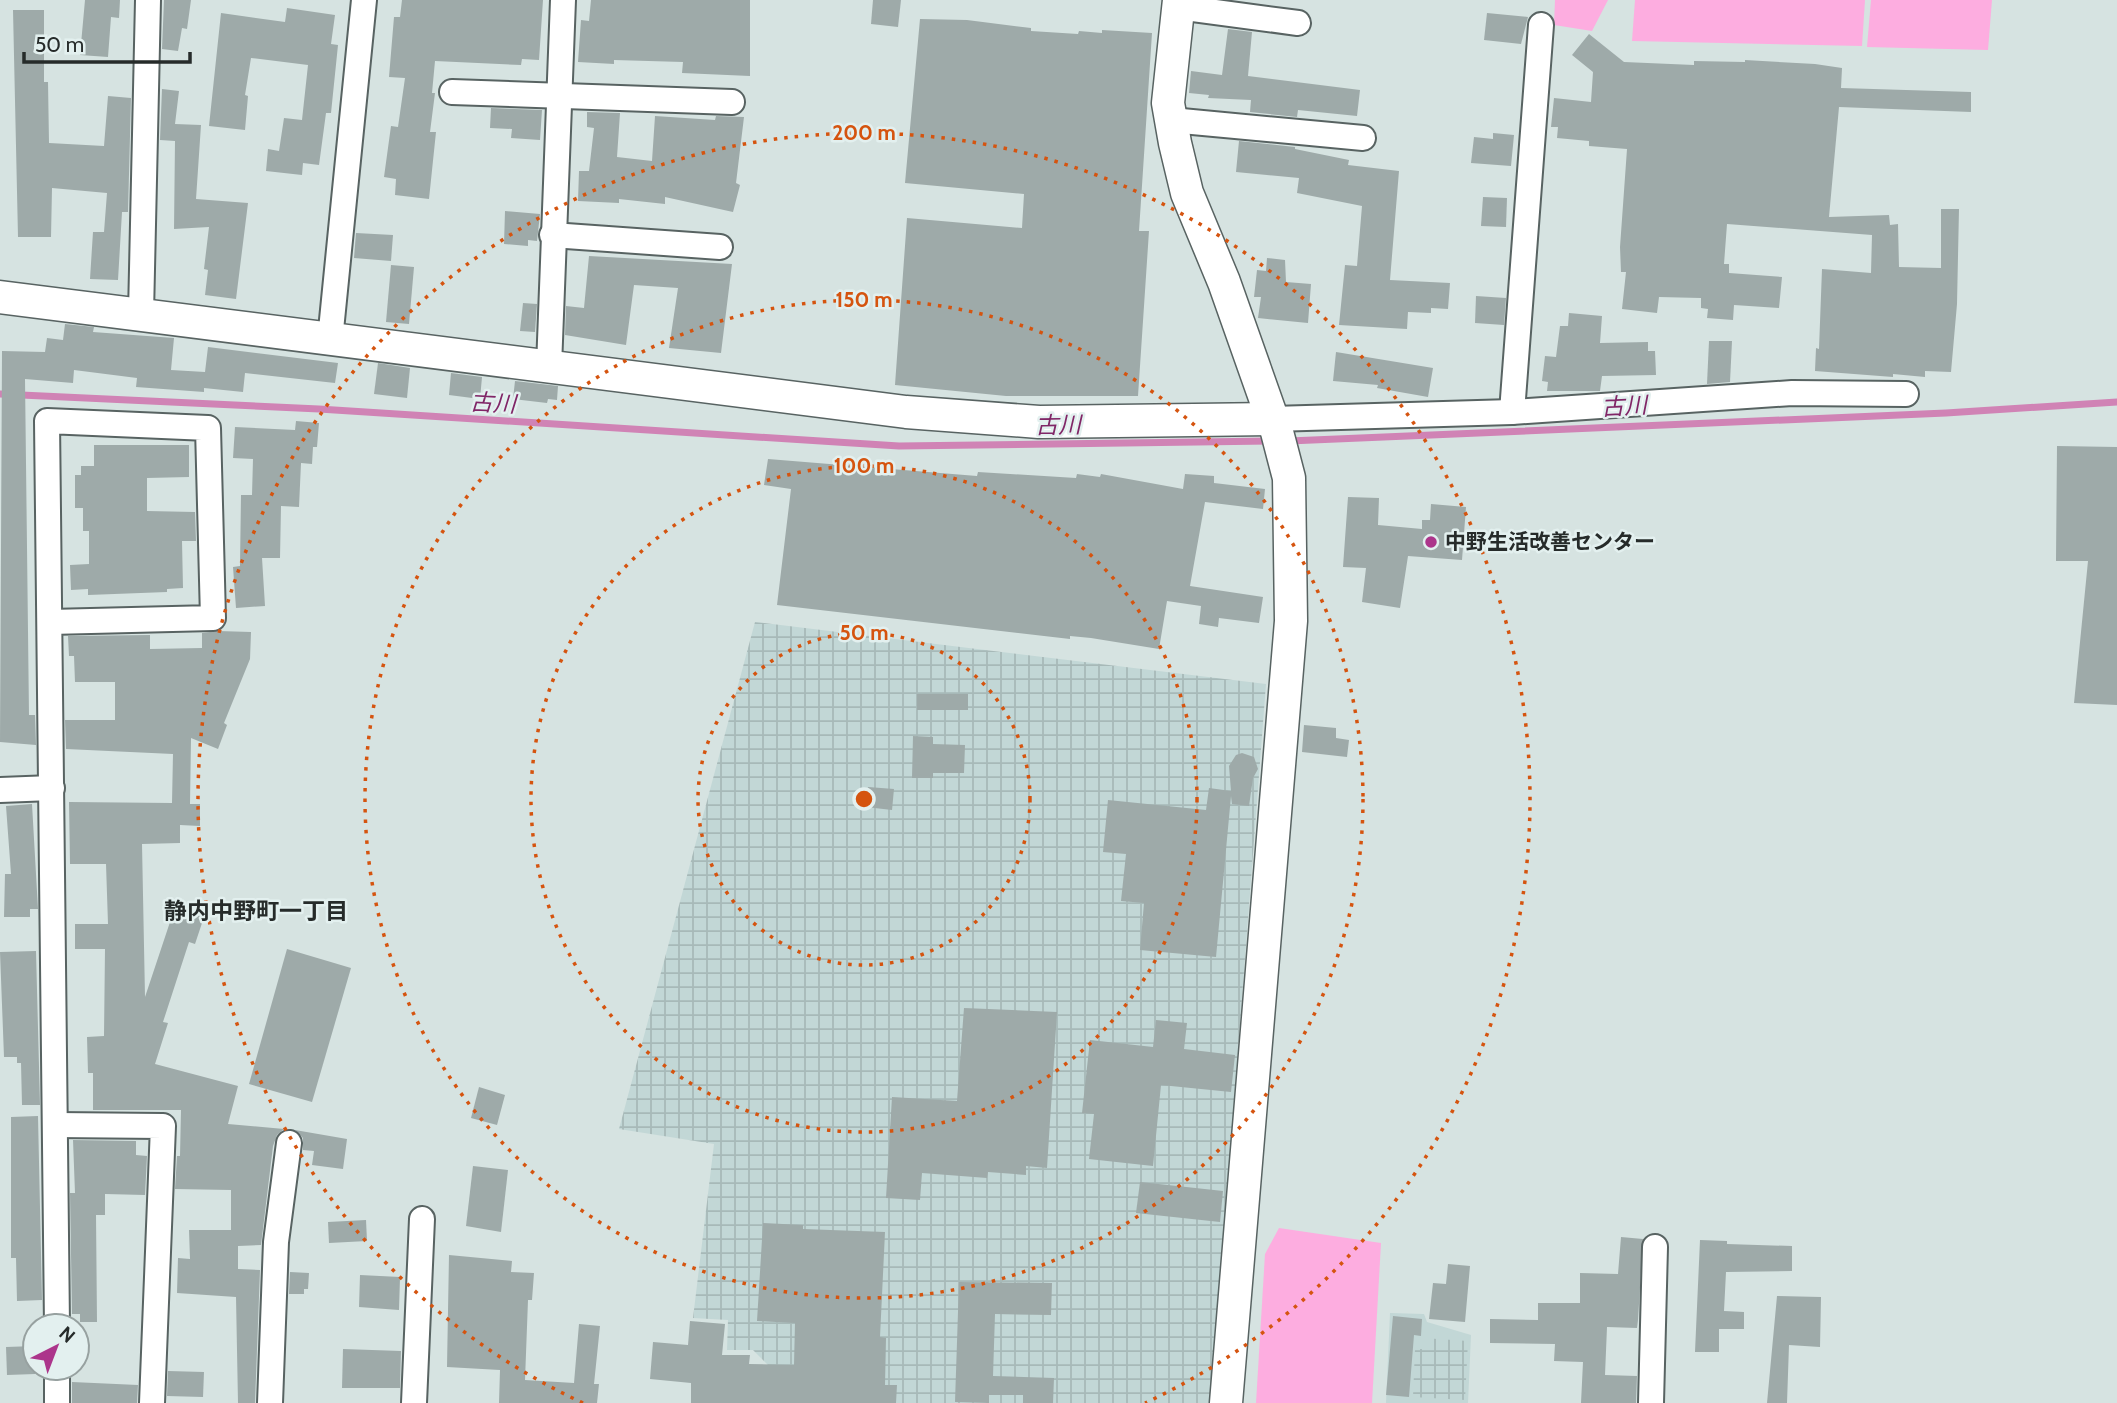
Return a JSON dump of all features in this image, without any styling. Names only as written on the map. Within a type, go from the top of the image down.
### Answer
[{"type":"street","points":[[141,314],[148,0]]},
{"type":"street","points":[[330,340],[364,0]]},
{"type":"street","points":[[549,367],[563,0]]},
{"type":"street","points":[[1226,1403],[1290,621],[1292,520],[1289,478],[1282,452],[1224,282],[1187,193],[1168,103],[1178,4],[1298,23]]},
{"type":"street","points":[[1512,412],[1541,25]]},
{"type":"street","points":[[452,92],[732,102]]},
{"type":"street","points":[[1171,120],[1363,138]]},
{"type":"street","points":[[552,235],[720,247]]},
{"type":"street","points":[[0,297],[906,412],[1040,422],[1512,412],[1792,393],[1906,394]]},
{"type":"street","points":[[50,622],[213,618],[208,428],[47,421],[57,1312]]},
{"type":"street","points":[[0,790],[52,788]]},
{"type":"street","points":[[55,1125],[163,1126],[152,1403]]},
{"type":"street","points":[[270,1403],[276,1242],[289,1143]]},
{"type":"street","points":[[414,1403],[422,1219]]},
{"type":"street","points":[[1651,1403],[1655,1247]]},
{"type":"street","points":[[57,1382],[57,1403]]},
{"type":"shaded area","points":[[1555,0],[1608,0],[1592,31],[1554,25]]},
{"type":"shaded area","points":[[1635,0],[1865,0],[1862,46],[1632,41]]},
{"type":"shaded area","points":[[1871,0],[1992,0],[1988,50],[1867,47]]},
{"type":"shaded area","points":[[755,622],[1266,684],[1211,1403],[774,1403],[774,1371],[753,1350],[727,1350],[728,1320],[693,1318],[714,1144],[619,1129]]},
{"type":"shaded area","points":[[1279,1228],[1381,1243],[1372,1403],[1256,1403],[1265,1254]]},
{"type":"shaded area","points":[[1390,1313],[1424,1314],[1427,1322],[1471,1335],[1468,1403],[1386,1403]]},
{"type":"shaded area","points":[[1423,1338],[1468,1341],[1465,1400],[1413,1397],[1415,1349],[1422,1349]]},
{"type":"building","points":[[85,0],[120,0],[119,18],[111,17],[108,57],[80,55]]},
{"type":"building","points":[[164,0],[191,0],[187,29],[182,28],[178,51],[162,49]]},
{"type":"building","points":[[402,0],[543,0],[539,60],[522,59],[521,65],[435,61],[432,93],[435,93],[430,132],[436,132],[429,199],[395,195],[396,179],[384,177],[391,126],[398,127],[405,78],[389,77],[394,17],[400,17]]},
{"type":"building","points":[[591,0],[750,0],[750,76],[682,73],[683,62],[578,62],[581,20],[589,21]]},
{"type":"building","points":[[873,0],[901,0],[898,27],[871,24]]},
{"type":"building","points":[[287,8],[335,15],[331,44],[338,45],[331,113],[326,113],[319,165],[303,163],[302,175],[266,171],[268,149],[279,151],[284,118],[302,120],[308,65],[251,58],[245,95],[248,96],[245,130],[209,126],[221,13],[285,22]]},
{"type":"building","points":[[13,10],[44,10],[44,82],[48,82],[49,143],[104,146],[108,96],[131,98],[128,212],[122,212],[118,280],[90,279],[93,232],[104,232],[107,193],[52,188],[51,237],[18,237]]},
{"type":"building","points":[[1487,13],[1528,17],[1521,44],[1484,40]]},
{"type":"building","points":[[920,19],[967,20],[1031,28],[1031,31],[1078,34],[1079,31],[1102,33],[1102,30],[1152,33],[1139,231],[1149,231],[1138,396],[1006,396],[895,385],[907,218],[1022,228],[1024,194],[905,183]]},
{"type":"building","points":[[1228,29],[1252,32],[1248,76],[1360,90],[1357,116],[1298,110],[1297,117],[1250,112],[1251,100],[1208,98],[1209,95],[1189,93],[1191,71],[1222,75]]},
{"type":"building","points":[[1589,34],[1624,62],[1694,65],[1694,61],[1745,60],[1815,64],[1842,68],[1841,88],[1971,92],[1971,112],[1839,107],[1829,217],[1889,215],[1890,225],[1898,224],[1899,267],[1941,268],[1941,209],[1959,209],[1957,304],[1951,372],[1925,371],[1925,377],[1893,374],[1893,377],[1815,371],[1816,348],[1819,349],[1822,269],[1871,273],[1872,235],[1727,224],[1724,264],[1729,264],[1729,273],[1782,277],[1779,308],[1734,305],[1733,320],[1707,318],[1708,309],[1701,308],[1701,298],[1659,297],[1657,313],[1622,309],[1626,272],[1621,272],[1620,247],[1627,149],[1589,146],[1589,141],[1557,138],[1558,127],[1551,127],[1554,98],[1591,102],[1593,72],[1572,55]]},
{"type":"building","points":[[162,89],[179,91],[175,124],[201,125],[196,199],[248,203],[236,299],[205,295],[208,270],[204,269],[209,227],[174,229],[175,141],[160,140]]},
{"type":"building","points":[[491,108],[542,110],[540,140],[511,138],[512,129],[490,128]]},
{"type":"building","points":[[587,112],[620,113],[617,157],[652,161],[655,116],[715,120],[716,116],[744,117],[736,183],[740,185],[733,212],[665,197],[665,204],[619,199],[619,203],[578,201],[579,171],[589,171],[594,128],[587,127]]},
{"type":"building","points":[[1493,133],[1514,135],[1511,166],[1471,163],[1474,137],[1493,139]]},
{"type":"building","points":[[1239,141],[1295,147],[1349,160],[1348,165],[1399,171],[1390,280],[1450,283],[1448,309],[1431,308],[1431,313],[1408,312],[1407,329],[1339,325],[1345,265],[1357,266],[1362,206],[1297,193],[1299,178],[1236,172]]},
{"type":"building","points":[[1483,197],[1507,198],[1506,227],[1481,226]]},
{"type":"building","points":[[505,211],[540,214],[537,241],[528,240],[528,246],[504,244]]},
{"type":"building","points":[[356,233],[393,235],[391,261],[354,258]]},
{"type":"building","points":[[589,256],[732,264],[721,353],[669,348],[678,288],[634,285],[626,345],[565,335],[566,306],[584,308]]},
{"type":"building","points":[[1267,258],[1285,260],[1286,282],[1311,284],[1308,323],[1258,318],[1261,297],[1254,297],[1257,270],[1266,271]]},
{"type":"building","points":[[391,265],[414,267],[409,324],[386,322]]},
{"type":"building","points":[[1476,296],[1506,298],[1504,325],[1475,323]]},
{"type":"building","points":[[523,303],[537,304],[535,332],[520,331]]},
{"type":"building","points":[[1569,313],[1602,316],[1600,343],[1648,342],[1648,351],[1655,351],[1656,375],[1602,376],[1600,391],[1547,391],[1548,382],[1542,381],[1545,356],[1556,357],[1560,326],[1568,326]]},
{"type":"building","points":[[65,324],[94,327],[93,332],[174,338],[171,370],[205,372],[208,347],[338,363],[335,383],[245,373],[243,392],[204,388],[204,392],[136,387],[137,378],[74,370],[73,383],[25,379],[29,715],[35,715],[36,745],[0,742],[2,351],[45,352],[47,338],[63,340]]},
{"type":"building","points":[[1709,341],[1732,341],[1730,382],[1707,384]]},
{"type":"building","points":[[1336,352],[1433,368],[1428,397],[1377,388],[1378,385],[1333,381]]},
{"type":"building","points":[[378,363],[410,368],[407,398],[374,394]]},
{"type":"building","points":[[451,373],[482,377],[480,399],[449,395]]},
{"type":"building","points":[[515,381],[558,386],[557,400],[548,399],[547,403],[513,399]]},
{"type":"building","points":[[296,421],[319,423],[312,464],[301,463],[299,507],[281,506],[280,558],[262,558],[265,606],[236,608],[233,567],[240,566],[241,495],[252,495],[253,459],[233,458],[235,427],[295,430]]},
{"type":"building","points":[[94,445],[189,445],[189,477],[147,478],[147,511],[195,512],[196,541],[182,541],[183,588],[167,589],[167,592],[88,595],[88,589],[71,590],[70,565],[89,564],[89,531],[83,531],[83,508],[75,508],[75,475],[81,475],[81,466],[94,466]]},
{"type":"building","points":[[2057,446],[2117,447],[2117,705],[2074,703],[2088,561],[2056,561]]},
{"type":"building","points":[[768,459],[977,476],[978,472],[1076,478],[1077,474],[1100,477],[1101,474],[1183,489],[1185,474],[1214,476],[1214,483],[1265,489],[1263,509],[1205,502],[1190,586],[1263,597],[1259,623],[1219,618],[1218,627],[1199,624],[1201,606],[1167,601],[1159,649],[1091,638],[1070,636],[1070,639],[777,605],[791,489],[764,485]]},
{"type":"building","points":[[1348,497],[1379,498],[1378,525],[1422,529],[1422,520],[1430,520],[1431,504],[1466,507],[1462,560],[1408,556],[1400,608],[1362,602],[1366,568],[1343,567]]},
{"type":"building","points":[[251,632],[250,659],[224,723],[227,725],[218,749],[191,738],[190,804],[200,804],[200,826],[180,825],[180,843],[142,844],[145,997],[176,904],[205,914],[195,944],[189,942],[163,1022],[168,1023],[155,1064],[238,1086],[228,1124],[284,1129],[277,1135],[273,1146],[261,1245],[238,1246],[238,1269],[260,1270],[255,1403],[238,1403],[236,1297],[177,1293],[178,1258],[190,1259],[189,1230],[231,1230],[231,1190],[175,1189],[177,1156],[180,1156],[181,1110],[93,1110],[93,1073],[88,1073],[87,1037],[104,1036],[105,949],[75,949],[75,924],[108,924],[106,864],[70,864],[69,802],[172,803],[173,754],[66,749],[65,720],[115,720],[115,682],[75,682],[74,656],[69,656],[68,636],[150,635],[150,649],[202,648],[202,633]]},
{"type":"building","points":[[917,694],[968,694],[968,710],[917,710]]},
{"type":"building","points":[[1304,725],[1336,728],[1336,738],[1349,740],[1347,757],[1302,752]]},
{"type":"building","points":[[913,736],[933,737],[933,744],[965,745],[964,773],[933,773],[933,778],[912,778]]},
{"type":"building","points":[[1242,753],[1254,757],[1258,769],[1253,778],[1249,806],[1232,804],[1231,796],[1216,957],[1140,950],[1144,903],[1121,901],[1126,854],[1103,852],[1108,800],[1206,810],[1209,788],[1231,791],[1229,766],[1236,755]]},
{"type":"building","points":[[868,787],[894,789],[892,810],[866,807]]},
{"type":"building","points":[[32,804],[38,909],[30,909],[30,917],[4,917],[5,874],[11,874],[6,806]]},
{"type":"building","points":[[287,949],[351,968],[312,1102],[249,1084]]},
{"type":"building","points":[[36,951],[40,1105],[22,1105],[21,1063],[17,1063],[17,1057],[4,1057],[0,952]]},
{"type":"building","points":[[964,1008],[1057,1012],[1047,1168],[1026,1166],[1026,1175],[988,1172],[987,1178],[922,1173],[920,1200],[886,1198],[892,1097],[957,1101]]},
{"type":"building","points":[[1156,1020],[1187,1023],[1184,1049],[1235,1055],[1231,1092],[1161,1085],[1153,1166],[1089,1159],[1094,1114],[1082,1113],[1090,1040],[1153,1047]]},
{"type":"building","points":[[479,1087],[505,1095],[497,1125],[471,1118]]},
{"type":"building","points":[[38,1116],[42,1300],[17,1301],[16,1258],[11,1258],[11,1117]]},
{"type":"building","points":[[295,1130],[347,1139],[343,1169],[312,1165],[314,1151],[303,1150],[303,1138]]},
{"type":"building","points":[[73,1140],[136,1141],[136,1155],[147,1156],[145,1195],[105,1194],[105,1215],[96,1215],[97,1322],[91,1322],[91,1312],[72,1312],[70,1193],[75,1193]]},
{"type":"building","points":[[473,1166],[508,1170],[501,1232],[466,1226]]},
{"type":"building","points":[[1140,1182],[1223,1191],[1220,1222],[1136,1213]]},
{"type":"building","points":[[366,1220],[367,1241],[329,1243],[328,1222]]},
{"type":"building","points":[[763,1223],[803,1225],[803,1229],[885,1232],[880,1337],[886,1338],[885,1385],[897,1385],[896,1403],[691,1403],[691,1383],[650,1379],[653,1342],[688,1345],[690,1321],[725,1324],[722,1355],[750,1355],[749,1364],[794,1365],[795,1323],[757,1321]]},
{"type":"building","points":[[1621,1237],[1643,1239],[1638,1320],[1637,1328],[1607,1327],[1605,1375],[1637,1376],[1636,1403],[1581,1403],[1583,1362],[1554,1361],[1555,1344],[1490,1343],[1490,1319],[1538,1320],[1538,1303],[1580,1303],[1580,1273],[1618,1274]]},
{"type":"building","points":[[1700,1240],[1727,1241],[1727,1244],[1792,1246],[1792,1271],[1726,1272],[1724,1311],[1744,1312],[1744,1329],[1719,1329],[1719,1352],[1695,1352]]},
{"type":"building","points":[[449,1255],[512,1261],[511,1272],[534,1273],[532,1300],[528,1300],[525,1380],[574,1383],[579,1324],[600,1326],[594,1384],[599,1384],[597,1403],[499,1403],[500,1370],[447,1367]]},
{"type":"building","points":[[1448,1264],[1470,1266],[1465,1322],[1429,1319],[1433,1283],[1446,1284]]},
{"type":"building","points":[[290,1272],[309,1273],[308,1289],[304,1289],[304,1294],[289,1294]]},
{"type":"building","points":[[360,1275],[400,1277],[399,1310],[359,1307]]},
{"type":"building","points":[[959,1282],[1052,1283],[1051,1315],[995,1314],[993,1376],[1054,1378],[1053,1403],[1023,1403],[1023,1395],[989,1395],[989,1403],[955,1402]]},
{"type":"building","points":[[1777,1296],[1821,1297],[1820,1347],[1789,1345],[1787,1403],[1767,1403]]},
{"type":"building","points":[[1393,1316],[1422,1319],[1421,1336],[1414,1335],[1409,1397],[1386,1395]]},
{"type":"building","points":[[21,1346],[21,1374],[7,1375],[6,1347]]},
{"type":"building","points":[[343,1349],[401,1351],[400,1388],[342,1388]]},
{"type":"building","points":[[168,1371],[204,1372],[203,1397],[167,1396]]},
{"type":"building","points":[[72,1382],[138,1385],[137,1403],[72,1403]]},
{"type":"waterway","name":"古川","points":[[0,394],[319,409],[899,446],[1270,441]]},
{"type":"waterway","name":"古川","points":[[1289,441],[1946,413],[2117,402]]},
{"type":"place","name":"中野生活改善センター","points":[[1431,542]]},
{"type":"district","name":"静内中野町一丁目","points":[[256,911]]}]
